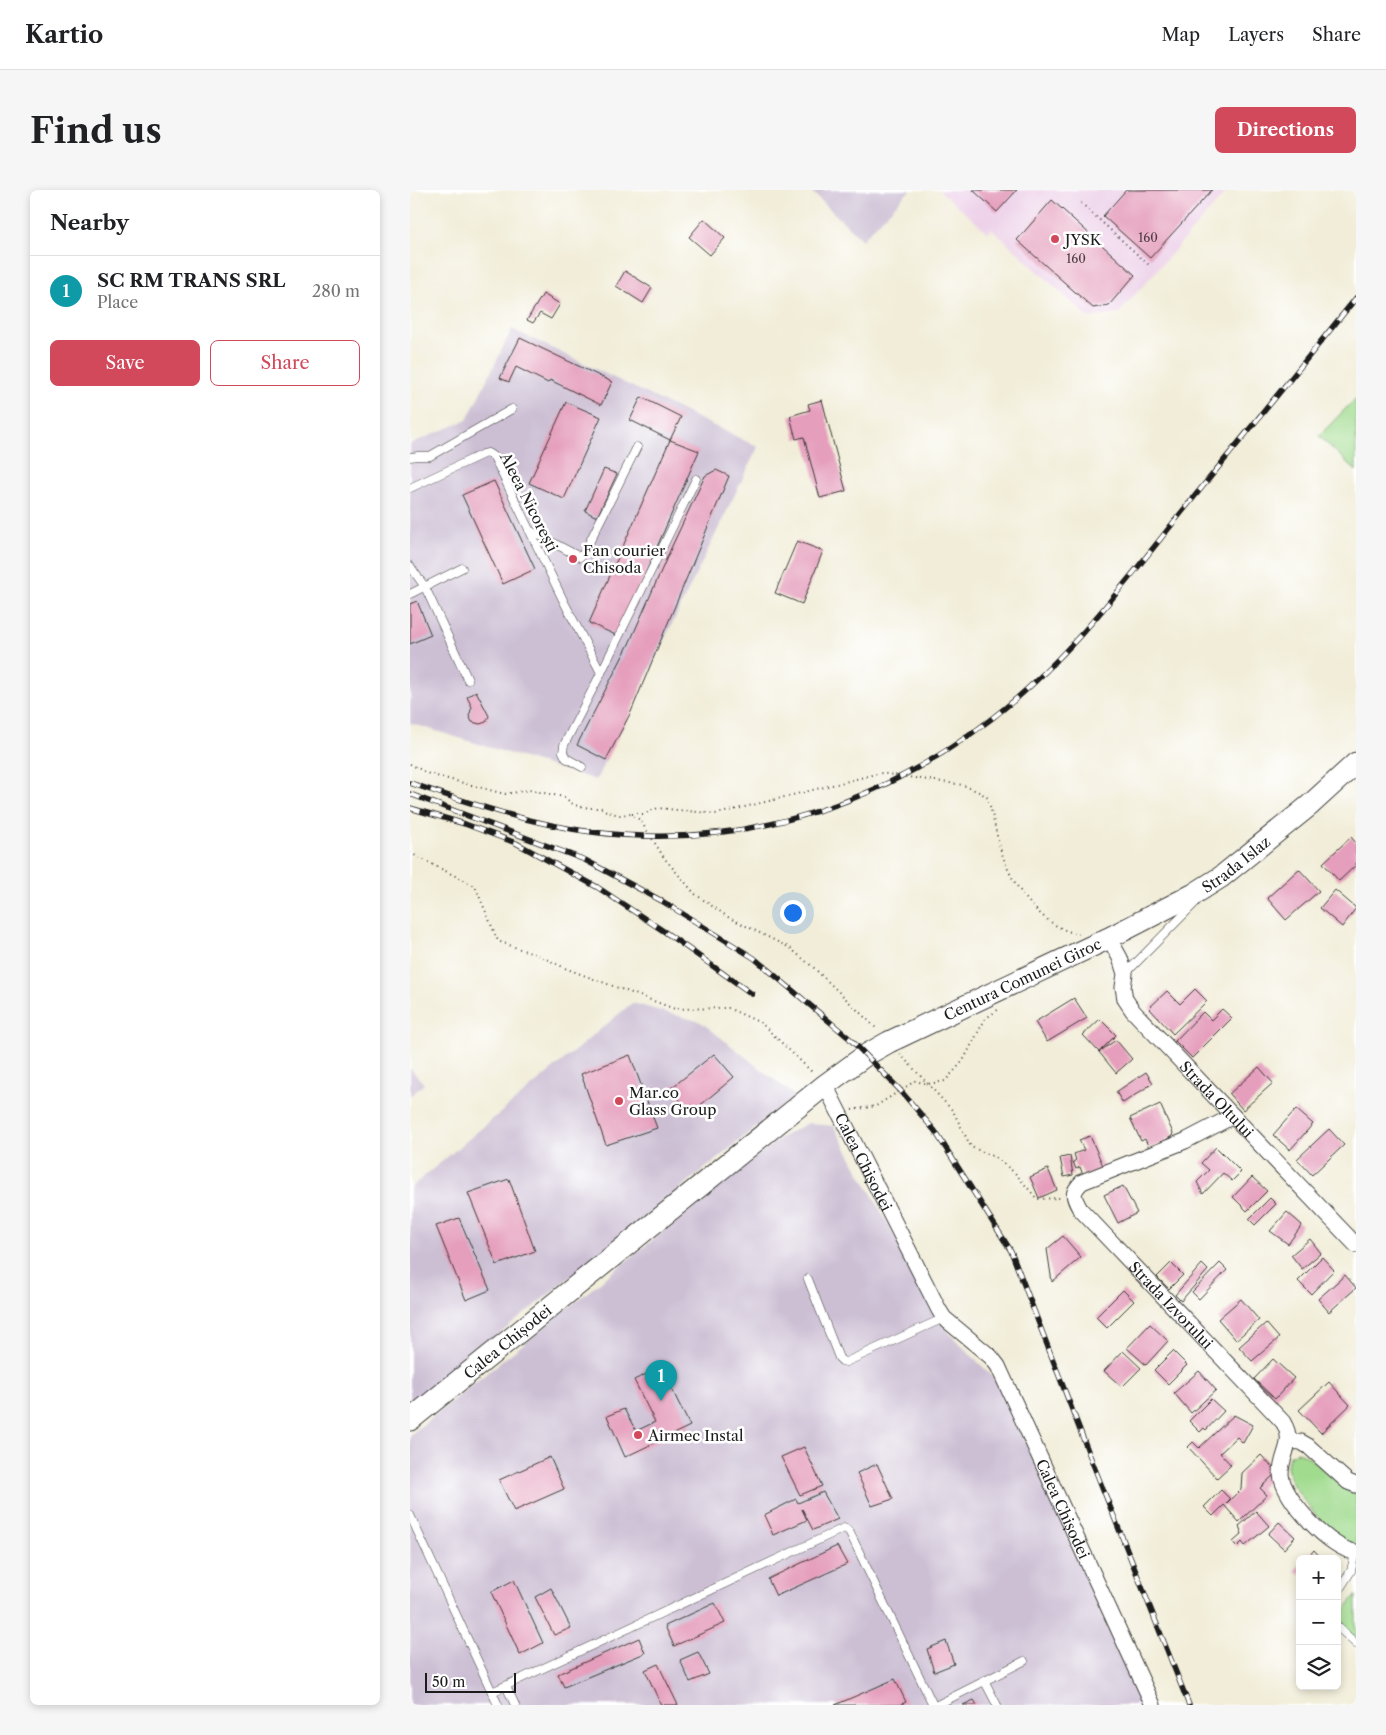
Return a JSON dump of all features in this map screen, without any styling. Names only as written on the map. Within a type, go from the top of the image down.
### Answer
[{"type":"main road","name":"Strada Islaz","points":[[1221,877],[1310,805],[1356,762]]},
{"type":"main road","name":"Centura Comunei Giroc","points":[[826,1085],[866,1055],[889,1042],[1109,938],[1194,894],[1221,877]]},
{"type":"main road","name":"Calea Chișodei","points":[[410,1420],[826,1085]]},
{"type":"street","name":"Strada Oltului","points":[[1109,938],[1120,958],[1125,974],[1123,987],[1125,999],[1133,1011],[1356,1245]]},
{"type":"street","name":"Calea Chișodei","points":[[826,1085],[944,1318],[992,1357],[998,1366],[1153,1705]]},
{"type":"street","points":[[1074,1198],[1075,1189],[1082,1182],[1185,1141],[1233,1116]]},
{"type":"street","name":"Strada Izvorului","points":[[1074,1198],[1080,1209],[1283,1422],[1288,1431],[1289,1441]]},
{"type":"street","points":[[1356,1485],[1348,1482],[1308,1446],[1301,1442],[1289,1441],[1281,1475],[1286,1488],[1301,1512],[1323,1535],[1339,1546],[1356,1552]]},
{"type":"lane","points":[[410,457],[430,456],[512,409]]},
{"type":"lane","points":[[529,530],[580,556],[584,553],[638,447]]},
{"type":"lane","name":"Aleea Nicorești","points":[[410,488],[488,453],[494,457],[601,673]]},
{"type":"lane","points":[[582,767],[566,758],[563,752],[564,745],[696,479]]},
{"type":"lane","points":[[410,566],[425,587],[468,680]]},
{"type":"lane","points":[[410,594],[462,568]]},
{"type":"lane","name":"Strada Islaz","points":[[1125,974],[1221,877]]},
{"type":"lane","points":[[808,1279],[842,1361],[846,1362],[944,1318]]},
{"type":"lane","points":[[410,1515],[498,1705]]},
{"type":"lane","points":[[492,1692],[844,1528],[849,1530],[935,1705],[1024,1661]]},
{"type":"lane","points":[[1341,1587],[1351,1571],[1356,1552]]},
{"type":"lane","points":[[1341,1630],[1356,1644]]},
{"type":"lane","points":[[984,1680],[997,1705]]},
{"type":"lane","points":[[506,1686],[515,1705]]},
{"type":"path","points":[[1081,203],[1150,266]]},
{"type":"path","points":[[410,764],[429,774],[505,794],[529,790],[564,797],[574,805],[601,808],[619,815],[644,814],[658,808],[717,814],[880,772],[963,785],[988,798],[1005,862],[1020,890],[1044,918],[1068,932],[1084,934]]},
{"type":"path","points":[[631,814],[640,820],[665,859],[695,894],[728,917],[790,948],[869,1020],[953,1110],[971,1147],[995,1157],[1015,1173],[1038,1199],[1074,1198]]},
{"type":"path","points":[[410,853],[475,886],[498,941],[542,957],[567,970],[675,1009],[728,1008],[760,1023],[768,1029],[826,1085]]},
{"type":"path","points":[[840,1112],[876,1106],[916,1081],[928,1084],[945,1081],[963,1060],[985,1018],[1002,1008]]},
{"type":"shaded area","points":[[814,190],[910,190],[862,240],[812,192]]},
{"type":"shaded area","points":[[939,190],[1228,190],[1118,314],[1089,318],[992,229],[988,233]]},
{"type":"shaded area","points":[[512,329],[758,447],[596,780],[410,723],[410,444],[467,420]]},
{"type":"shaded area","points":[[632,1003],[701,1022],[795,1096],[410,1406],[410,1188]]},
{"type":"shaded area","points":[[410,1068],[424,1084],[410,1096]]},
{"type":"shaded area","points":[[808,1123],[834,1126],[948,1332],[999,1383],[1145,1705],[410,1705],[410,1435],[778,1139]]},
{"type":"green space","points":[[1356,398],[1356,471],[1319,436]]},
{"type":"green space","points":[[1298,1452],[1306,1455],[1348,1491],[1356,1493],[1356,1550],[1332,1536],[1294,1487],[1289,1477],[1287,1466],[1289,1456]]},
{"type":"green space","points":[[1356,1595],[1356,1639],[1341,1624],[1341,1615]]},
{"type":"building","points":[[973,190],[1017,190],[997,212]]},
{"type":"building","points":[[1126,190],[1212,190],[1150,258],[1103,216]]},
{"type":"building","points":[[1052,200],[1135,275],[1109,305],[1093,308],[1017,240]]},
{"type":"building","points":[[704,219],[725,238],[710,255],[689,237]]},
{"type":"building","points":[[625,271],[652,288],[643,303],[616,286]]},
{"type":"building","points":[[543,294],[560,304],[551,319],[540,313],[533,323],[527,320]]},
{"type":"building","points":[[520,338],[612,382],[601,405],[550,380],[548,383],[516,367],[509,382],[500,378]]},
{"type":"building","points":[[641,397],[681,417],[670,440],[630,420]]},
{"type":"building","points":[[822,400],[846,491],[820,498],[804,437],[796,439],[790,416],[810,410],[808,404]]},
{"type":"building","points":[[566,402],[601,417],[564,499],[529,483]]},
{"type":"building","points":[[670,440],[699,451],[618,636],[589,623]]},
{"type":"building","points":[[604,469],[617,474],[597,517],[585,511]]},
{"type":"building","points":[[716,470],[729,476],[631,712],[606,760],[577,745],[629,644],[705,476]]},
{"type":"building","points":[[494,481],[535,569],[503,584],[462,495]]},
{"type":"building","points":[[797,541],[823,551],[802,604],[775,593]]},
{"type":"building","points":[[417,601],[431,635],[410,644],[410,604]]},
{"type":"building","points":[[476,691],[489,716],[486,722],[480,724],[472,722],[469,716],[472,707],[467,697]]},
{"type":"building","points":[[1351,837],[1356,843],[1356,865],[1339,881],[1323,863]]},
{"type":"building","points":[[1299,869],[1319,891],[1286,920],[1267,898]]},
{"type":"building","points":[[1335,890],[1356,908],[1342,927],[1320,908]]},
{"type":"building","points":[[1195,989],[1207,1001],[1173,1034],[1149,1008],[1167,991],[1180,1004]]},
{"type":"building","points":[[1074,998],[1087,1018],[1047,1042],[1035,1022]]},
{"type":"building","points":[[1222,1009],[1232,1018],[1192,1058],[1175,1041],[1203,1012],[1211,1020]]},
{"type":"building","points":[[1100,1019],[1116,1035],[1099,1052],[1083,1035]]},
{"type":"building","points":[[1116,1040],[1132,1059],[1116,1073],[1099,1052]]},
{"type":"building","points":[[714,1054],[734,1077],[691,1113],[670,1089]]},
{"type":"building","name":"Mar.co Glass Group","points":[[630,1055],[657,1128],[606,1145],[581,1074]]},
{"type":"building","points":[[1259,1067],[1273,1083],[1243,1110],[1229,1094]]},
{"type":"building","points":[[1146,1072],[1153,1083],[1123,1103],[1116,1092]]},
{"type":"building","points":[[1160,1104],[1173,1133],[1166,1143],[1149,1148],[1145,1139],[1141,1141],[1130,1118]]},
{"type":"building","points":[[1296,1109],[1313,1124],[1290,1150],[1273,1135]]},
{"type":"building","points":[[1329,1129],[1344,1145],[1312,1175],[1297,1159]]},
{"type":"building","points":[[1090,1136],[1104,1168],[1084,1177],[1080,1167],[1076,1169],[1073,1162],[1076,1160],[1074,1154],[1084,1150],[1079,1140]]},
{"type":"building","points":[[1216,1147],[1241,1172],[1232,1181],[1223,1173],[1203,1194],[1197,1182],[1209,1170],[1201,1163]]},
{"type":"building","points":[[1070,1156],[1073,1175],[1064,1177],[1060,1158]]},
{"type":"building","points":[[1048,1169],[1057,1190],[1039,1198],[1030,1177]]},
{"type":"building","points":[[1252,1177],[1267,1191],[1247,1211],[1233,1197]]},
{"type":"building","points":[[509,1179],[535,1251],[497,1265],[468,1193]]},
{"type":"building","points":[[1123,1186],[1137,1213],[1118,1223],[1104,1195]]},
{"type":"building","points":[[1270,1198],[1276,1204],[1255,1225],[1249,1219]]},
{"type":"building","points":[[1287,1212],[1302,1225],[1288,1244],[1270,1231]]},
{"type":"building","points":[[459,1218],[490,1290],[466,1300],[436,1226]]},
{"type":"building","points":[[1063,1236],[1081,1257],[1052,1282],[1047,1249]]},
{"type":"building","points":[[1310,1239],[1321,1253],[1302,1269],[1291,1255]]},
{"type":"building","points":[[1322,1257],[1334,1270],[1311,1294],[1298,1281]]},
{"type":"building","points":[[1171,1263],[1183,1275],[1169,1289],[1157,1277]]},
{"type":"building","points":[[1220,1263],[1227,1270],[1199,1299],[1192,1292]]},
{"type":"building","points":[[1202,1264],[1208,1270],[1181,1301],[1175,1295]]},
{"type":"building","points":[[1345,1275],[1356,1288],[1329,1312],[1318,1299]]},
{"type":"building","points":[[1123,1290],[1134,1301],[1107,1328],[1096,1317]]},
{"type":"building","points":[[1241,1299],[1259,1320],[1236,1340],[1218,1319]]},
{"type":"building","points":[[1266,1323],[1279,1338],[1252,1361],[1239,1347]]},
{"type":"building","points":[[1150,1324],[1168,1341],[1146,1365],[1127,1348]]},
{"type":"building","points":[[1123,1351],[1141,1368],[1122,1387],[1104,1371]]},
{"type":"building","points":[[1173,1351],[1187,1365],[1168,1384],[1154,1370]]},
{"type":"building","points":[[1273,1359],[1294,1378],[1275,1399],[1254,1379]]},
{"type":"building","points":[[661,1367],[690,1426],[625,1457],[607,1416],[624,1409],[636,1431],[655,1422],[634,1380]]},
{"type":"building","points":[[1199,1371],[1216,1390],[1191,1413],[1174,1393]]},
{"type":"building","points":[[1329,1382],[1350,1405],[1321,1433],[1299,1410]]},
{"type":"building","points":[[1211,1399],[1224,1411],[1206,1430],[1204,1428],[1200,1432],[1189,1421]]},
{"type":"building","points":[[1234,1415],[1253,1425],[1243,1443],[1237,1437],[1220,1453],[1231,1465],[1217,1478],[1188,1447],[1193,1442],[1199,1448]]},
{"type":"building","points":[[804,1447],[822,1486],[800,1495],[781,1457]]},
{"type":"building","points":[[1261,1455],[1277,1472],[1260,1488],[1267,1495],[1239,1522],[1224,1505],[1213,1516],[1204,1507],[1221,1490],[1230,1499],[1226,1504],[1241,1489],[1242,1473]]},
{"type":"building","points":[[550,1457],[564,1489],[514,1511],[499,1480]]},
{"type":"building","points":[[877,1464],[893,1499],[872,1506],[857,1473]]},
{"type":"building","points":[[823,1492],[838,1519],[813,1530],[802,1509],[807,1520],[773,1535],[764,1515],[796,1499],[798,1503]]},
{"type":"building","points":[[1256,1511],[1269,1526],[1245,1546],[1242,1542],[1237,1547],[1233,1542],[1242,1534],[1239,1526]]},
{"type":"building","points":[[1279,1522],[1295,1537],[1284,1549],[1268,1534]]},
{"type":"building","points":[[837,1546],[847,1564],[776,1596],[768,1579]]},
{"type":"building","points":[[1314,1550],[1318,1555],[1310,1555]]},
{"type":"building","points":[[514,1580],[543,1643],[520,1655],[491,1592]]},
{"type":"building","points":[[551,1588],[571,1628],[554,1635],[535,1597]]},
{"type":"building","points":[[715,1603],[725,1623],[674,1646],[665,1626]]},
{"type":"building","points":[[639,1638],[645,1653],[564,1687],[558,1674]]},
{"type":"building","points":[[946,1641],[954,1664],[934,1672],[927,1649]]},
{"type":"building","points":[[698,1652],[709,1674],[690,1682],[680,1660]]},
{"type":"building","points":[[658,1664],[678,1705],[661,1705],[645,1670]]},
{"type":"building","points":[[895,1679],[906,1702],[899,1705],[835,1705]]},
{"type":"building","points":[[974,1700],[977,1705],[963,1705]]},
{"type":"railway","points":[[410,783],[523,818],[592,832],[650,836],[708,834],[764,825],[819,811],[872,790],[922,765],[971,734],[1017,698],[1083,633],[1356,298]]},
{"type":"railway","points":[[410,794],[585,860],[662,901],[754,958],[849,1038],[900,1090],[935,1131],[1011,1251],[1189,1705]]},
{"type":"railway","points":[[410,808],[465,824],[516,843],[597,887],[665,932],[752,994]]},
{"type":"place","name":"JYSK","points":[[1055,239]]},
{"type":"place","name":"Fan courier Chisoda","points":[[573,559]]},
{"type":"place","name":"Mar.co Glass Group","points":[[619,1101]]},
{"type":"place","name":"SC RM TRANS SRL","points":[[661,1401]]},
{"type":"place","name":"Airmec Instal","points":[[638,1435]]}]
